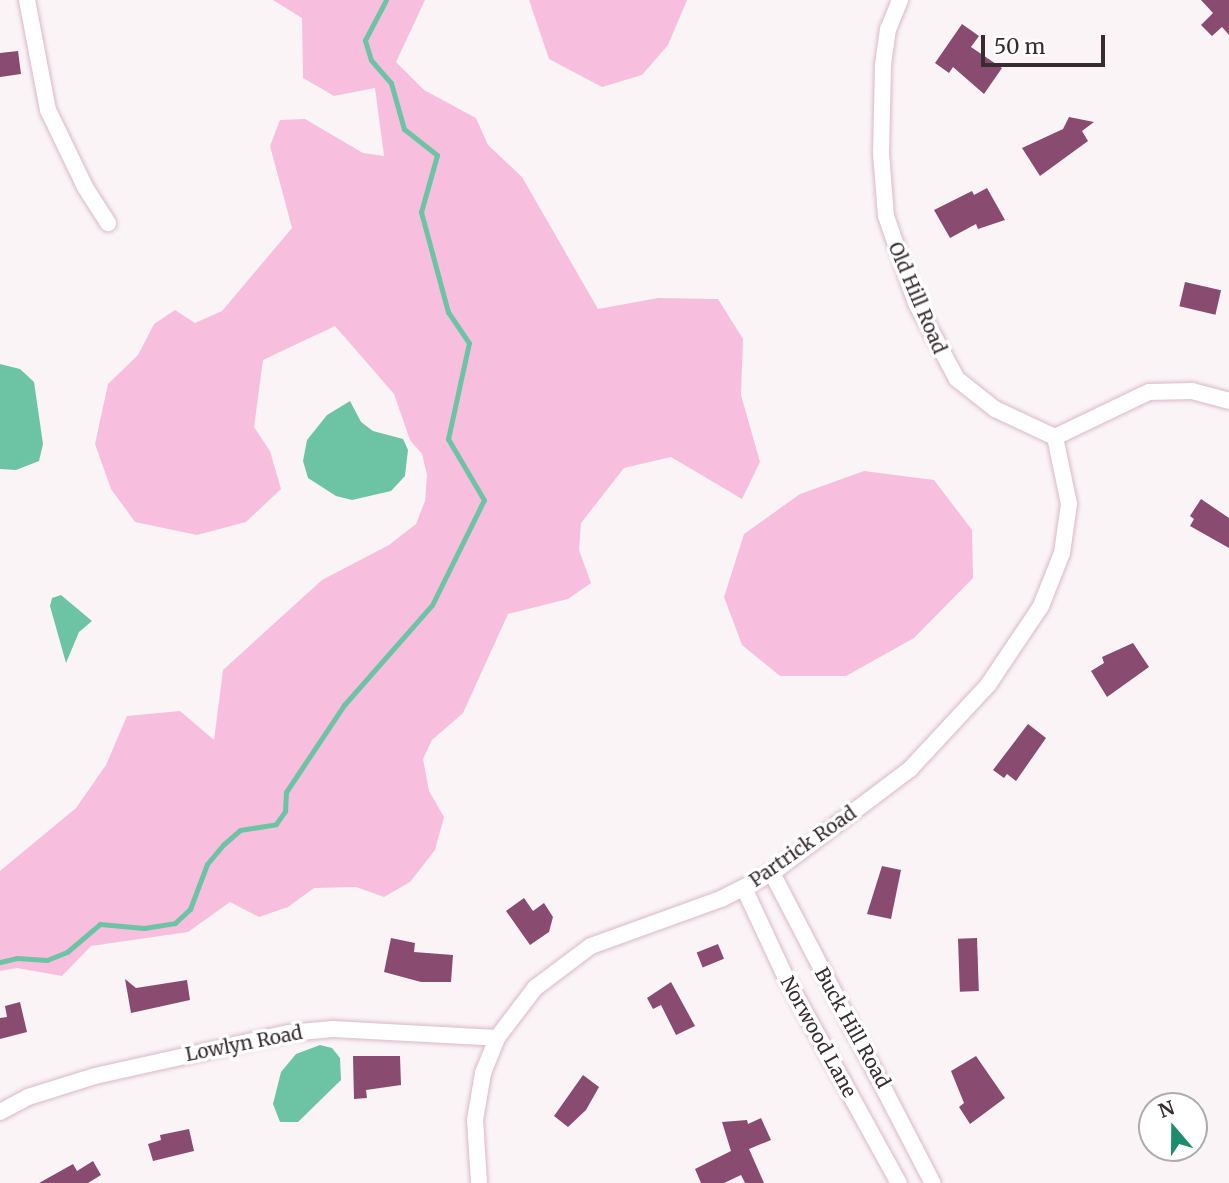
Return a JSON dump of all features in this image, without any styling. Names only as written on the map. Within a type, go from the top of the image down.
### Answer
[{"type":"street","points":[[27,0],[48,110],[85,187],[108,223]]},
{"type":"street","name":"Old Hill Road","points":[[900,0],[886,43],[881,153],[886,216],[900,266],[937,349],[957,379],[995,409],[1055,437]]},
{"type":"street","points":[[1055,437],[1149,393],[1192,391],[1229,401]]},
{"type":"street","name":"Partrick Road","points":[[479,1183],[477,1103],[497,1038],[535,988],[577,954],[621,932],[744,888],[772,873],[934,747],[1016,648],[1054,580],[1065,544],[1068,493],[1055,437]]},
{"type":"street","name":"Buck Hill Road","points":[[772,873],[933,1183]]},
{"type":"street","name":"Norwood Lane","points":[[744,888],[785,976],[899,1183]]},
{"type":"street","name":"Lowlyn Road","points":[[0,1112],[28,1097],[95,1076],[296,1032],[467,1033],[497,1038]]},
{"type":"shaded area","points":[[273,0],[425,0],[396,62],[424,90],[476,118],[488,145],[522,177],[598,309],[658,298],[718,299],[743,339],[741,395],[760,462],[742,499],[671,457],[624,468],[581,523],[579,550],[591,583],[568,599],[508,614],[463,713],[432,740],[423,759],[429,791],[444,817],[435,850],[410,882],[384,897],[356,887],[314,888],[288,907],[259,917],[230,902],[188,932],[91,946],[62,976],[17,968],[0,971],[0,871],[76,808],[106,765],[127,716],[180,711],[214,740],[223,670],[322,580],[389,545],[416,524],[425,501],[427,475],[422,454],[410,440],[394,394],[335,326],[263,360],[254,427],[270,451],[281,489],[246,522],[197,535],[135,522],[111,489],[95,444],[108,384],[138,355],[154,324],[175,310],[195,323],[222,311],[292,228],[270,146],[280,120],[305,119],[363,153],[384,156],[375,88],[334,96],[303,78],[302,18]]},
{"type":"shaded area","points":[[529,0],[687,0],[668,45],[642,75],[602,87],[549,59]]},
{"type":"shaded area","points":[[0,364],[20,369],[34,382],[43,444],[39,461],[16,470],[0,469]]},
{"type":"shaded area","points":[[350,401],[361,422],[373,431],[403,439],[408,450],[405,476],[391,491],[352,500],[336,496],[308,478],[303,461],[307,440],[327,415]]},
{"type":"shaded area","points":[[864,471],[934,480],[972,530],[973,578],[914,638],[846,676],[780,676],[742,645],[724,597],[744,534],[800,494]]},
{"type":"shaded area","points":[[61,595],[92,621],[79,632],[66,663],[50,606],[52,598]]},
{"type":"shaded area","points":[[320,1045],[332,1048],[340,1058],[341,1080],[298,1122],[280,1122],[273,1104],[281,1072],[296,1054]]},
{"type":"building","points":[[1201,0],[1229,0],[1229,35],[1222,27],[1212,36],[1201,25],[1213,13]]},
{"type":"building","points":[[962,24],[979,36],[971,47],[1002,68],[984,94],[953,67],[949,73],[935,63]]},
{"type":"building","points":[[18,51],[21,74],[0,77],[0,53]]},
{"type":"building","points":[[1069,117],[1094,122],[1082,131],[1088,141],[1040,176],[1022,148],[1063,129]]},
{"type":"building","points":[[987,188],[1005,220],[978,229],[976,224],[950,238],[934,210],[972,191],[974,195]]},
{"type":"building","points":[[1185,282],[1221,290],[1215,315],[1179,306]]},
{"type":"building","points":[[1201,499],[1229,518],[1229,548],[1190,526],[1194,519],[1190,516]]},
{"type":"building","points":[[1133,643],[1149,667],[1107,697],[1091,671],[1104,663],[1102,657]]},
{"type":"building","points":[[1028,724],[1046,738],[1016,781],[1007,774],[1004,778],[993,770]]},
{"type":"building","points":[[882,866],[901,870],[891,919],[867,914]]},
{"type":"building","points":[[524,898],[533,911],[544,903],[553,917],[549,932],[530,945],[506,911]]},
{"type":"building","points":[[391,938],[415,943],[414,952],[453,955],[451,982],[421,982],[384,972]]},
{"type":"building","points":[[977,938],[979,991],[960,992],[958,939]]},
{"type":"building","points":[[718,944],[724,959],[703,967],[697,953]]},
{"type":"building","points":[[125,979],[136,988],[187,980],[190,1000],[131,1013]]},
{"type":"building","points":[[671,982],[695,1026],[676,1035],[661,1005],[653,1009],[647,998]]},
{"type":"building","points":[[20,1002],[27,1032],[0,1039],[0,1018],[7,1017],[5,1006]]},
{"type":"building","points":[[353,1056],[400,1056],[401,1085],[366,1090],[367,1098],[354,1099]]},
{"type":"building","points":[[976,1056],[1005,1098],[970,1124],[959,1107],[964,1103],[951,1071]]},
{"type":"building","points":[[583,1075],[599,1087],[586,1110],[568,1127],[554,1116]]},
{"type":"building","points":[[761,1118],[771,1140],[749,1149],[764,1183],[745,1183],[741,1175],[724,1183],[701,1183],[695,1169],[731,1151],[722,1122],[747,1120],[748,1124]]},
{"type":"building","points":[[189,1129],[194,1151],[153,1161],[148,1144],[161,1140],[160,1135]]},
{"type":"building","points":[[93,1161],[101,1175],[88,1183],[39,1183],[73,1164],[77,1171]]},
{"type":"waterway","points":[[0,962],[17,958],[47,960],[67,952],[100,924],[144,928],[175,923],[190,909],[207,864],[224,844],[240,830],[276,824],[285,811],[286,792],[344,705],[432,605],[484,500],[448,439],[469,343],[448,312],[421,212],[437,155],[404,129],[391,83],[371,60],[365,40],[386,0]]}]
